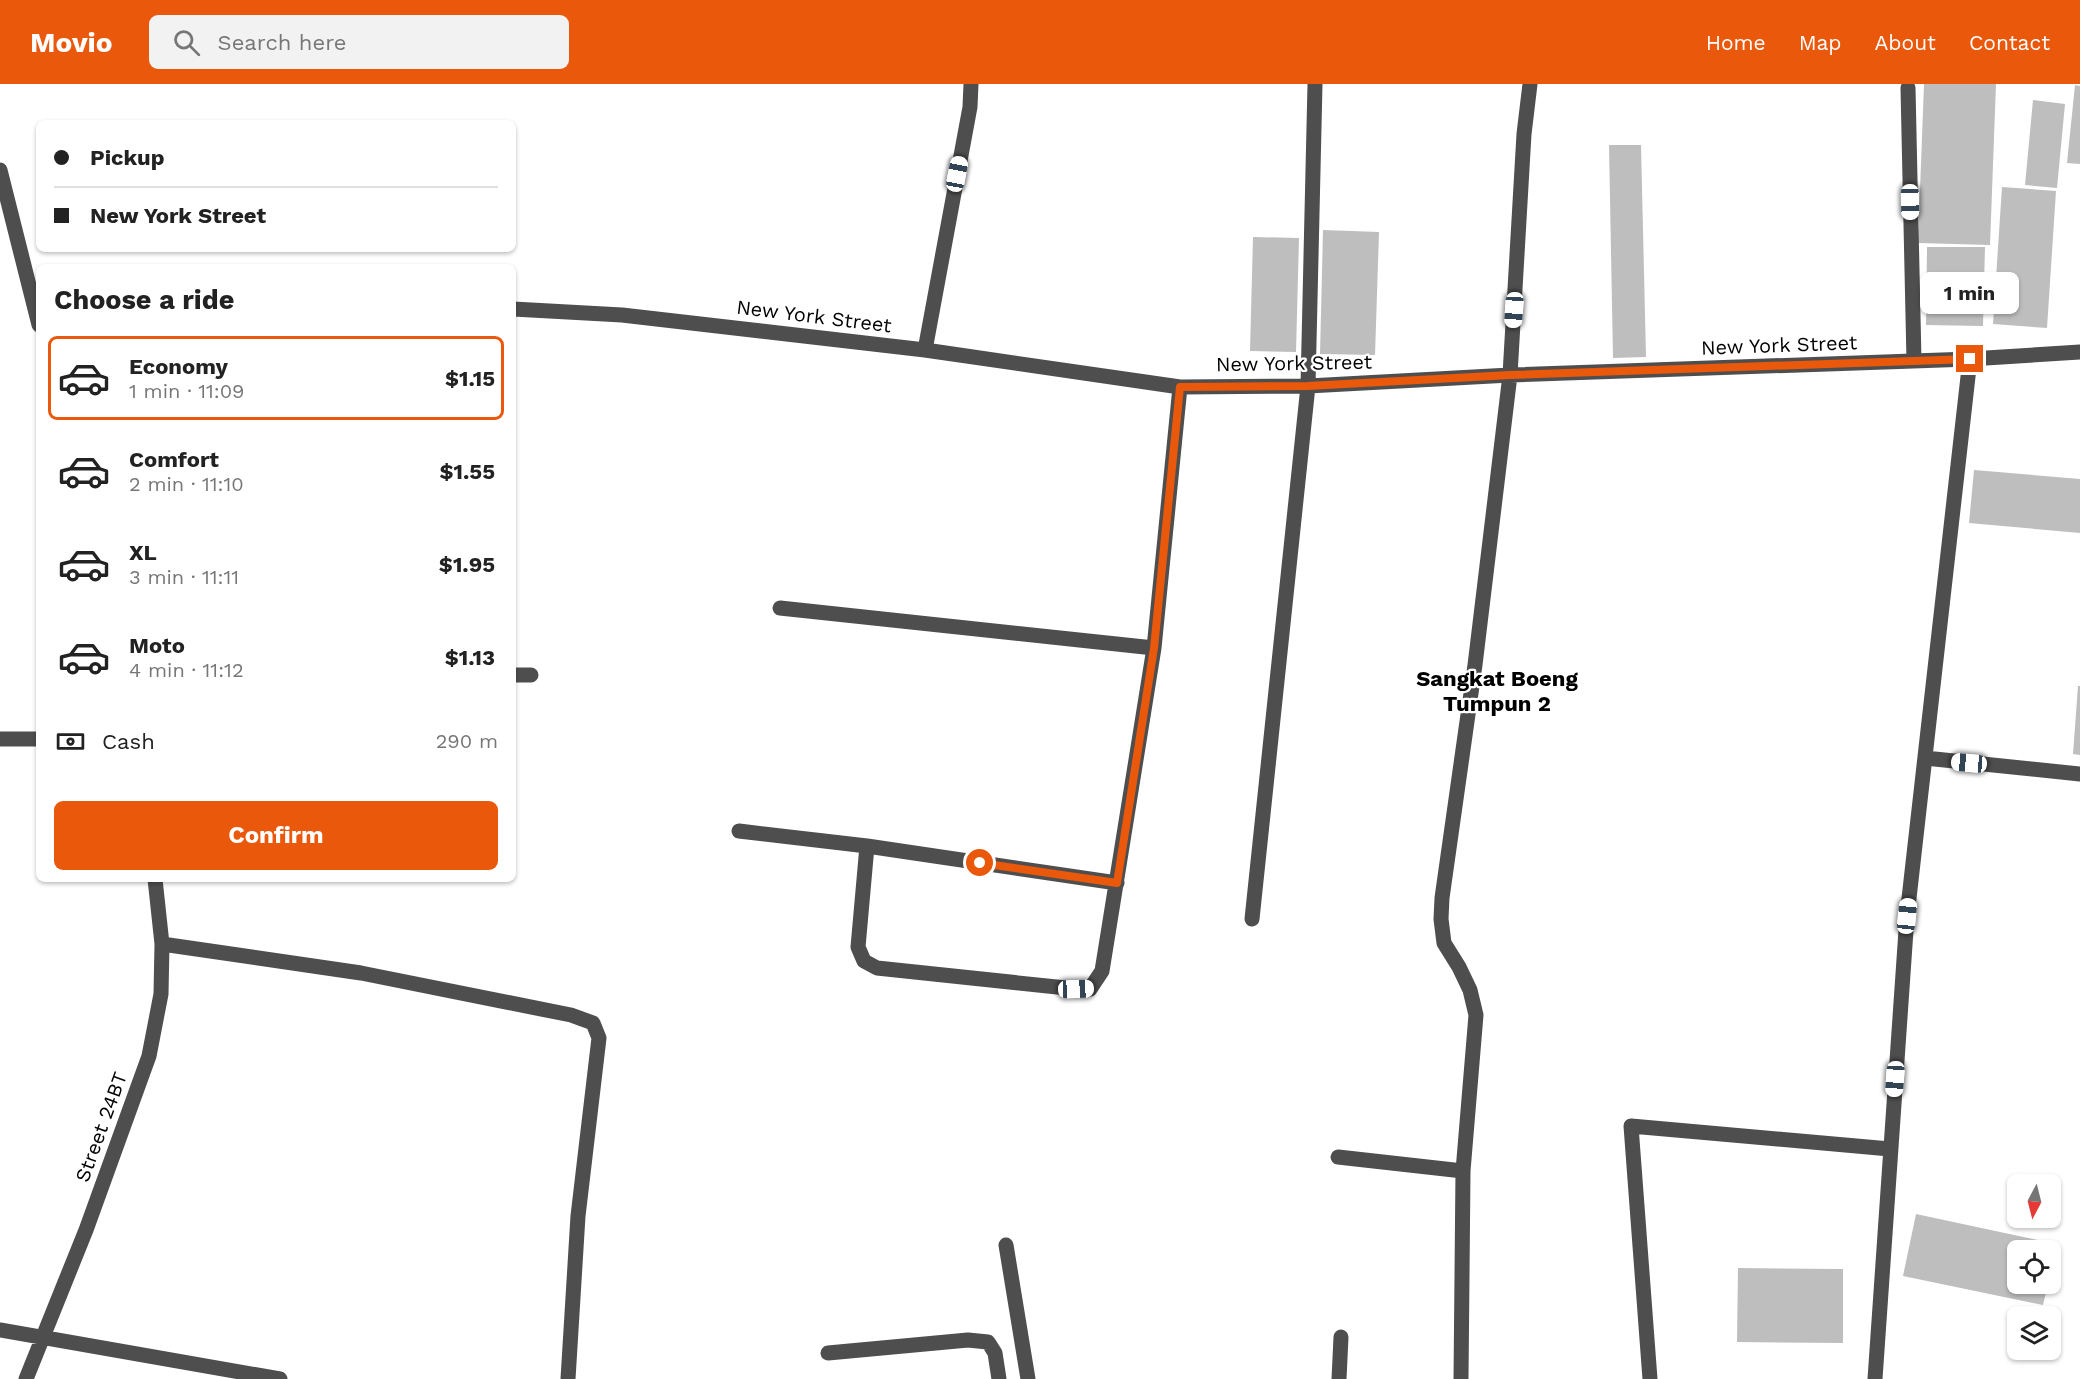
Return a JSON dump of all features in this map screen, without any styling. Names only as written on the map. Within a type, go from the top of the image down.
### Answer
[{"type":"street","points":[[925,350],[970,107],[971,84]]},
{"type":"street","points":[[1252,919],[1308,386],[1315,84]]},
{"type":"street","points":[[1461,1379],[1463,1171],[1476,1015],[1470,990],[1444,943],[1441,919],[1442,898],[1475,665],[1510,375],[1524,134],[1530,84]]},
{"type":"street","points":[[1908,88],[1914,362]]},
{"type":"street","points":[[0,170],[36,313]]},
{"type":"street","name":"New York Street","points":[[516,309],[621,315],[925,350],[1180,387],[1308,386],[1510,375],[1914,362],[2080,352]]},
{"type":"street","points":[[1875,1379],[1907,916],[1970,359]]},
{"type":"street","points":[[867,846],[858,947],[864,961],[877,968],[1090,989],[1102,970],[1154,648],[1180,387]]},
{"type":"street","points":[[780,608],[1154,648]]},
{"type":"street","points":[[516,675],[531,675]]},
{"type":"street","points":[[0,739],[36,739]]},
{"type":"street","points":[[1925,759],[2080,774]]},
{"type":"street","points":[[739,831],[867,846],[1117,883]]},
{"type":"street","name":"Street 24BT","points":[[26,1379],[86,1230],[149,1056],[161,994],[162,944],[155,882]]},
{"type":"street","points":[[162,944],[361,973],[571,1015],[593,1023],[599,1038],[578,1216],[568,1379]]},
{"type":"street","points":[[1650,1379],[1631,1126],[1890,1149]]},
{"type":"street","points":[[1338,1157],[1463,1171]]},
{"type":"street","points":[[1006,1245],[1028,1379]]},
{"type":"street","points":[[0,1330],[280,1379]]},
{"type":"street","points":[[1338,1379],[1341,1337]]},
{"type":"street","points":[[828,1353],[968,1340],[988,1342],[995,1353],[999,1379]]},
{"type":"building","points":[[1924,84],[1996,84],[1990,245],[1918,243]]},
{"type":"building","points":[[2075,85],[2080,86],[2080,164],[2067,163]]},
{"type":"building","points":[[2033,100],[2065,104],[2057,188],[2025,185]]},
{"type":"building","points":[[1609,145],[1641,145],[1646,357],[1613,358]]},
{"type":"building","points":[[2002,187],[2056,191],[2047,328],[1993,324]]},
{"type":"building","points":[[1323,230],[1379,232],[1375,355],[1320,354]]},
{"type":"building","points":[[1253,237],[1299,238],[1296,352],[1250,351]]},
{"type":"building","points":[[1927,247],[1985,247],[1983,326],[1926,325]]},
{"type":"building","points":[[1974,470],[2080,479],[2080,533],[1969,523]]},
{"type":"building","points":[[2078,686],[2080,686],[2080,755],[2073,754]]},
{"type":"building","points":[[1916,1214],[2037,1240],[2007,1240],[2007,1294],[2046,1294],[2043,1305],[1903,1276]]},
{"type":"building","points":[[1738,1268],[1843,1269],[1843,1343],[1737,1342]]},
{"type":"district","name":"Sangkat Boeng Tumpun 2","points":[[1497,690]]},
{"type":"route","points":[[980,863],[1117,883],[1154,648],[1180,387],[1308,386],[1510,375],[1970,359]]}]
